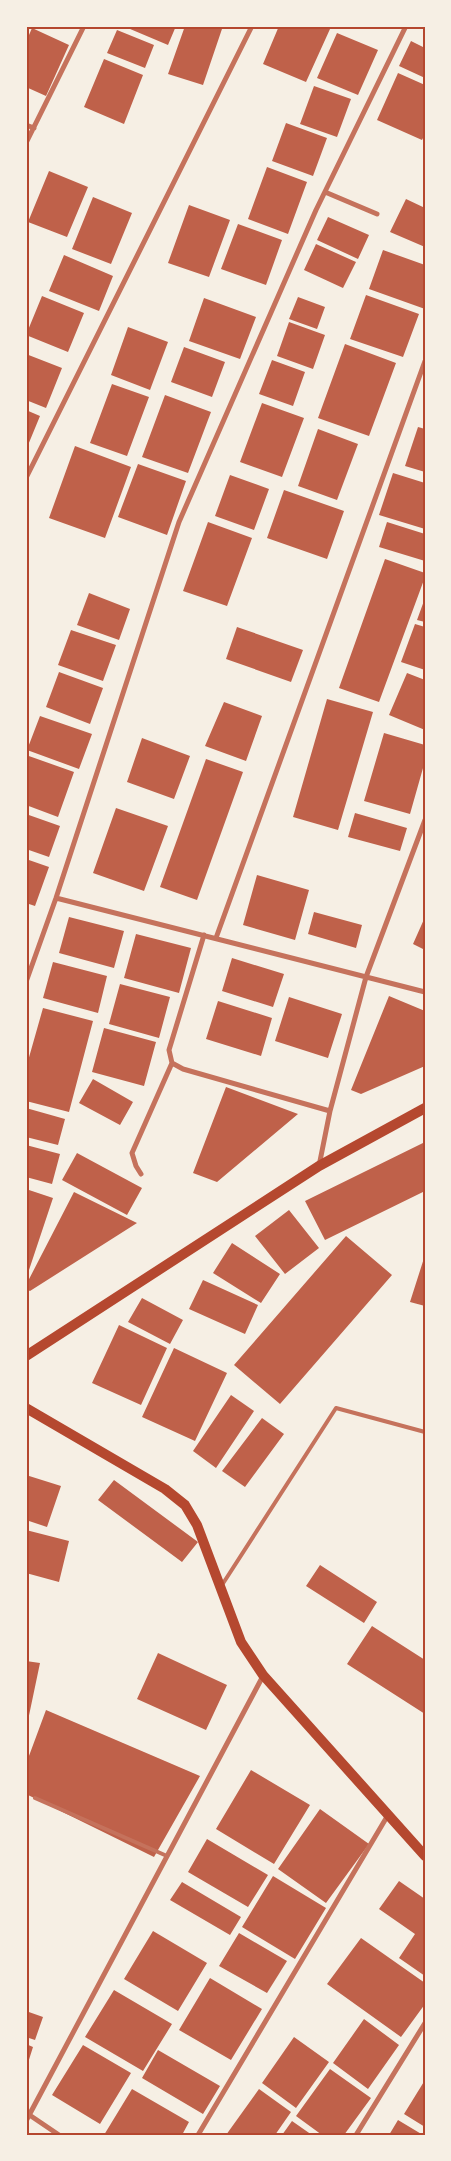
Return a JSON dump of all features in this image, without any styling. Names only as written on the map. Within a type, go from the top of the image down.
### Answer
[{"type":"main road","points":[[26,1356],[319,1166],[425,1108]]},
{"type":"main road","points":[[26,1408],[166,1489],[185,1505],[197,1525],[241,1642],[263,1675],[425,1856]]},
{"type":"street","points":[[26,143],[84,26]]},
{"type":"street","points":[[26,478],[252,26]]},
{"type":"street","points":[[26,982],[56,898],[179,522],[325,192],[406,26]]},
{"type":"street","points":[[26,125],[34,128]]},
{"type":"street","points":[[325,192],[377,214]]},
{"type":"street","points":[[216,938],[425,361]]},
{"type":"street","points":[[319,1166],[330,1111],[366,976],[425,820]]},
{"type":"street","points":[[56,898],[425,992]]},
{"type":"street","points":[[141,1174],[132,1153],[172,1063],[169,1050],[204,935]]},
{"type":"street","points":[[172,1063],[183,1069],[330,1111]]},
{"type":"street","points":[[26,2121],[28,2114],[263,1675]]},
{"type":"street","points":[[198,2135],[388,1815]]},
{"type":"street","points":[[356,2135],[425,2023]]},
{"type":"street","points":[[28,2114],[59,2135]]},
{"type":"lane","points":[[221,1587],[336,1408],[425,1432]]},
{"type":"lane","points":[[35,1798],[167,1856]]},
{"type":"building","points":[[123,26],[176,26],[168,45]]},
{"type":"building","points":[[185,26],[223,26],[203,85],[168,74]]},
{"type":"building","points":[[279,26],[323,26],[330,29],[306,82],[263,64]]},
{"type":"building","points":[[32,28],[69,45],[46,96],[26,87],[26,42]]},
{"type":"building","points":[[117,30],[154,45],[145,68],[107,53]]},
{"type":"building","points":[[337,33],[378,50],[358,95],[317,78]]},
{"type":"building","points":[[411,41],[425,48],[425,78],[399,66]]},
{"type":"building","points":[[104,59],[143,75],[124,124],[84,107]]},
{"type":"building","points":[[398,73],[425,85],[425,134],[422,140],[377,120]]},
{"type":"building","points":[[314,86],[351,99],[337,137],[300,124]]},
{"type":"building","points":[[286,123],[327,138],[313,176],[272,161]]},
{"type":"building","points":[[267,167],[307,182],[288,234],[248,219]]},
{"type":"building","points":[[49,171],[88,187],[67,237],[28,222]]},
{"type":"building","points":[[93,197],[132,213],[111,264],[72,249]]},
{"type":"building","points":[[406,199],[425,208],[425,247],[390,232]]},
{"type":"building","points":[[189,205],[230,220],[209,277],[168,263]]},
{"type":"building","points":[[328,217],[369,235],[358,259],[317,240]]},
{"type":"building","points":[[238,224],[282,240],[266,285],[221,269]]},
{"type":"building","points":[[316,244],[356,262],[343,288],[304,270]]},
{"type":"building","points":[[383,250],[425,265],[425,309],[369,289]]},
{"type":"building","points":[[64,255],[113,276],[99,311],[49,291]]},
{"type":"building","points":[[366,295],[419,314],[403,357],[350,339]]},
{"type":"building","points":[[42,296],[84,313],[68,352],[26,335]]},
{"type":"building","points":[[298,297],[325,307],[317,329],[289,319]]},
{"type":"building","points":[[204,298],[256,317],[240,359],[189,341]]},
{"type":"building","points":[[289,322],[325,335],[313,369],[277,356]]},
{"type":"building","points":[[128,327],[168,342],[150,390],[111,375]]},
{"type":"building","points":[[345,344],[396,363],[369,436],[318,418]]},
{"type":"building","points":[[184,347],[225,362],[212,397],[171,382]]},
{"type":"building","points":[[26,354],[62,368],[46,408],[26,400]]},
{"type":"building","points":[[272,360],[305,372],[293,406],[259,394]]},
{"type":"building","points":[[112,384],[149,397],[127,456],[90,443]]},
{"type":"building","points":[[165,395],[211,412],[188,473],[142,457]]},
{"type":"building","points":[[262,403],[304,418],[282,477],[240,462]]},
{"type":"building","points":[[26,410],[40,416],[26,450]]},
{"type":"building","points":[[418,427],[425,429],[425,472],[405,466]]},
{"type":"building","points":[[318,429],[358,444],[337,500],[298,486]]},
{"type":"building","points":[[75,446],[131,467],[105,538],[49,518]]},
{"type":"building","points":[[138,464],[186,481],[167,535],[118,517]]},
{"type":"building","points":[[393,473],[425,483],[425,529],[379,515]]},
{"type":"building","points":[[230,475],[269,489],[254,530],[215,516]]},
{"type":"building","points":[[284,490],[344,511],[327,559],[267,538]]},
{"type":"building","points":[[208,522],[252,538],[227,606],[183,591]]},
{"type":"building","points":[[387,522],[425,534],[425,561],[379,547]]},
{"type":"building","points":[[385,559],[425,573],[425,577],[379,702],[339,688]]},
{"type":"building","points":[[89,593],[130,609],[119,640],[77,625]]},
{"type":"building","points":[[425,598],[425,622],[417,620]]},
{"type":"building","points":[[415,624],[425,627],[425,670],[401,662]]},
{"type":"building","points":[[237,627],[303,650],[291,682],[226,659]]},
{"type":"building","points":[[71,630],[116,645],[103,681],[58,665]]},
{"type":"building","points":[[59,672],[103,688],[90,724],[46,707]]},
{"type":"building","points":[[407,673],[425,680],[425,730],[389,715]]},
{"type":"building","points":[[327,699],[373,712],[338,830],[293,817]]},
{"type":"building","points":[[224,702],[262,716],[246,761],[205,746]]},
{"type":"building","points":[[40,716],[92,734],[79,769],[27,750]]},
{"type":"building","points":[[384,733],[425,745],[425,761],[410,814],[364,801]]},
{"type":"building","points":[[142,738],[190,756],[174,799],[127,782]]},
{"type":"building","points":[[26,755],[74,772],[58,817],[26,805]]},
{"type":"building","points":[[206,759],[243,772],[197,900],[160,887]]},
{"type":"building","points":[[116,808],[168,826],[144,891],[93,873]]},
{"type":"building","points":[[355,813],[407,828],[400,851],[348,837]]},
{"type":"building","points":[[26,814],[60,826],[49,857],[26,849]]},
{"type":"building","points":[[26,859],[49,867],[35,906],[26,903]]},
{"type":"building","points":[[257,875],[309,890],[295,940],[243,925]]},
{"type":"building","points":[[314,912],[362,925],[356,948],[308,934]]},
{"type":"building","points":[[69,917],[124,931],[114,968],[59,953]]},
{"type":"building","points":[[425,917],[425,950],[413,944]]},
{"type":"building","points":[[136,934],[191,948],[179,993],[124,978]]},
{"type":"building","points":[[232,958],[284,974],[273,1007],[222,991]]},
{"type":"building","points":[[53,962],[107,976],[98,1013],[43,998]]},
{"type":"building","points":[[120,984],[170,997],[159,1038],[109,1024]]},
{"type":"building","points":[[389,996],[425,1011],[425,1066],[361,1094],[351,1090]]},
{"type":"building","points":[[289,997],[342,1014],[328,1058],[275,1041]]},
{"type":"building","points":[[218,1001],[272,1018],[261,1056],[206,1039]]},
{"type":"building","points":[[43,1008],[93,1021],[69,1112],[26,1101],[26,1068]]},
{"type":"building","points":[[104,1028],[156,1042],[144,1086],[92,1072]]},
{"type":"building","points":[[93,1079],[133,1102],[120,1125],[79,1103]]},
{"type":"building","points":[[226,1087],[298,1114],[217,1182],[193,1173]]},
{"type":"building","points":[[26,1108],[65,1119],[58,1145],[26,1137]]},
{"type":"building","points":[[425,1142],[425,1191],[325,1240],[305,1201]]},
{"type":"building","points":[[26,1145],[60,1154],[52,1184],[26,1177]]},
{"type":"building","points":[[77,1153],[142,1188],[127,1215],[62,1180]]},
{"type":"building","points":[[26,1189],[53,1198],[27,1276],[26,1276]]},
{"type":"building","points":[[74,1192],[137,1223],[30,1291],[26,1289],[26,1285]]},
{"type":"building","points":[[289,1210],[319,1248],[285,1274],[255,1236]]},
{"type":"building","points":[[346,1236],[392,1275],[280,1404],[234,1365]]},
{"type":"building","points":[[232,1243],[280,1274],[261,1303],[213,1273]]},
{"type":"building","points":[[425,1255],[425,1306],[410,1302]]},
{"type":"building","points":[[203,1280],[258,1305],[245,1334],[189,1309]]},
{"type":"building","points":[[142,1298],[183,1320],[170,1344],[128,1322]]},
{"type":"building","points":[[119,1325],[167,1348],[141,1405],[92,1383]]},
{"type":"building","points":[[174,1348],[227,1373],[195,1441],[142,1417]]},
{"type":"building","points":[[231,1395],[254,1411],[216,1468],[193,1451]]},
{"type":"building","points":[[262,1418],[284,1434],[245,1487],[222,1471]]},
{"type":"building","points":[[26,1475],[61,1486],[47,1527],[26,1520]]},
{"type":"building","points":[[114,1480],[198,1542],[182,1562],[98,1500]]},
{"type":"building","points":[[26,1530],[69,1541],[59,1582],[26,1573]]},
{"type":"building","points":[[320,1565],[377,1602],[364,1623],[306,1586]]},
{"type":"building","points":[[372,1626],[425,1660],[425,1714],[347,1664]]},
{"type":"building","points":[[158,1653],[227,1685],[206,1730],[137,1699]]},
{"type":"building","points":[[26,1661],[40,1663],[27,1725],[26,1725]]},
{"type":"building","points":[[46,1710],[200,1776],[154,1857],[26,1794],[26,1764]]},
{"type":"building","points":[[251,1770],[310,1805],[274,1864],[216,1829]]},
{"type":"building","points":[[320,1809],[369,1844],[326,1903],[278,1869]]},
{"type":"building","points":[[207,1839],[268,1875],[248,1907],[188,1872]]},
{"type":"building","points":[[273,1876],[326,1908],[295,1959],[242,1927]]},
{"type":"building","points":[[399,1881],[425,1899],[425,1976],[399,1958],[415,1934],[379,1909]]},
{"type":"building","points":[[182,1882],[241,1917],[230,1935],[170,1900]]},
{"type":"building","points":[[153,1931],[207,1963],[178,2011],[124,1979]]},
{"type":"building","points":[[239,1933],[287,1961],[267,1993],[219,1966]]},
{"type":"building","points":[[361,1938],[425,1983],[425,2004],[401,2037],[327,1984]]},
{"type":"building","points":[[210,1978],[262,2009],[231,2060],[179,2030]]},
{"type":"building","points":[[114,1990],[172,2024],[143,2071],[85,2037]]},
{"type":"building","points":[[26,2011],[43,2017],[35,2040],[26,2037]]},
{"type":"building","points":[[364,2019],[399,2045],[368,2089],[333,2063]]},
{"type":"building","points":[[294,2037],[329,2062],[296,2108],[262,2083]]},
{"type":"building","points":[[26,2044],[33,2047],[27,2066],[26,2066]]},
{"type":"building","points":[[83,2045],[131,2073],[100,2124],[52,2095]]},
{"type":"building","points":[[158,2050],[220,2086],[203,2114],[142,2078]]},
{"type":"building","points":[[330,2069],[371,2098],[344,2135],[322,2135],[296,2116]]},
{"type":"building","points":[[425,2080],[425,2127],[404,2114]]},
{"type":"building","points":[[132,2089],[189,2122],[182,2135],[104,2135]]},
{"type":"building","points":[[259,2089],[291,2112],[275,2135],[226,2135]]},
{"type":"building","points":[[398,2120],[423,2135],[389,2135]]},
{"type":"building","points":[[292,2121],[312,2135],[282,2135]]}]
